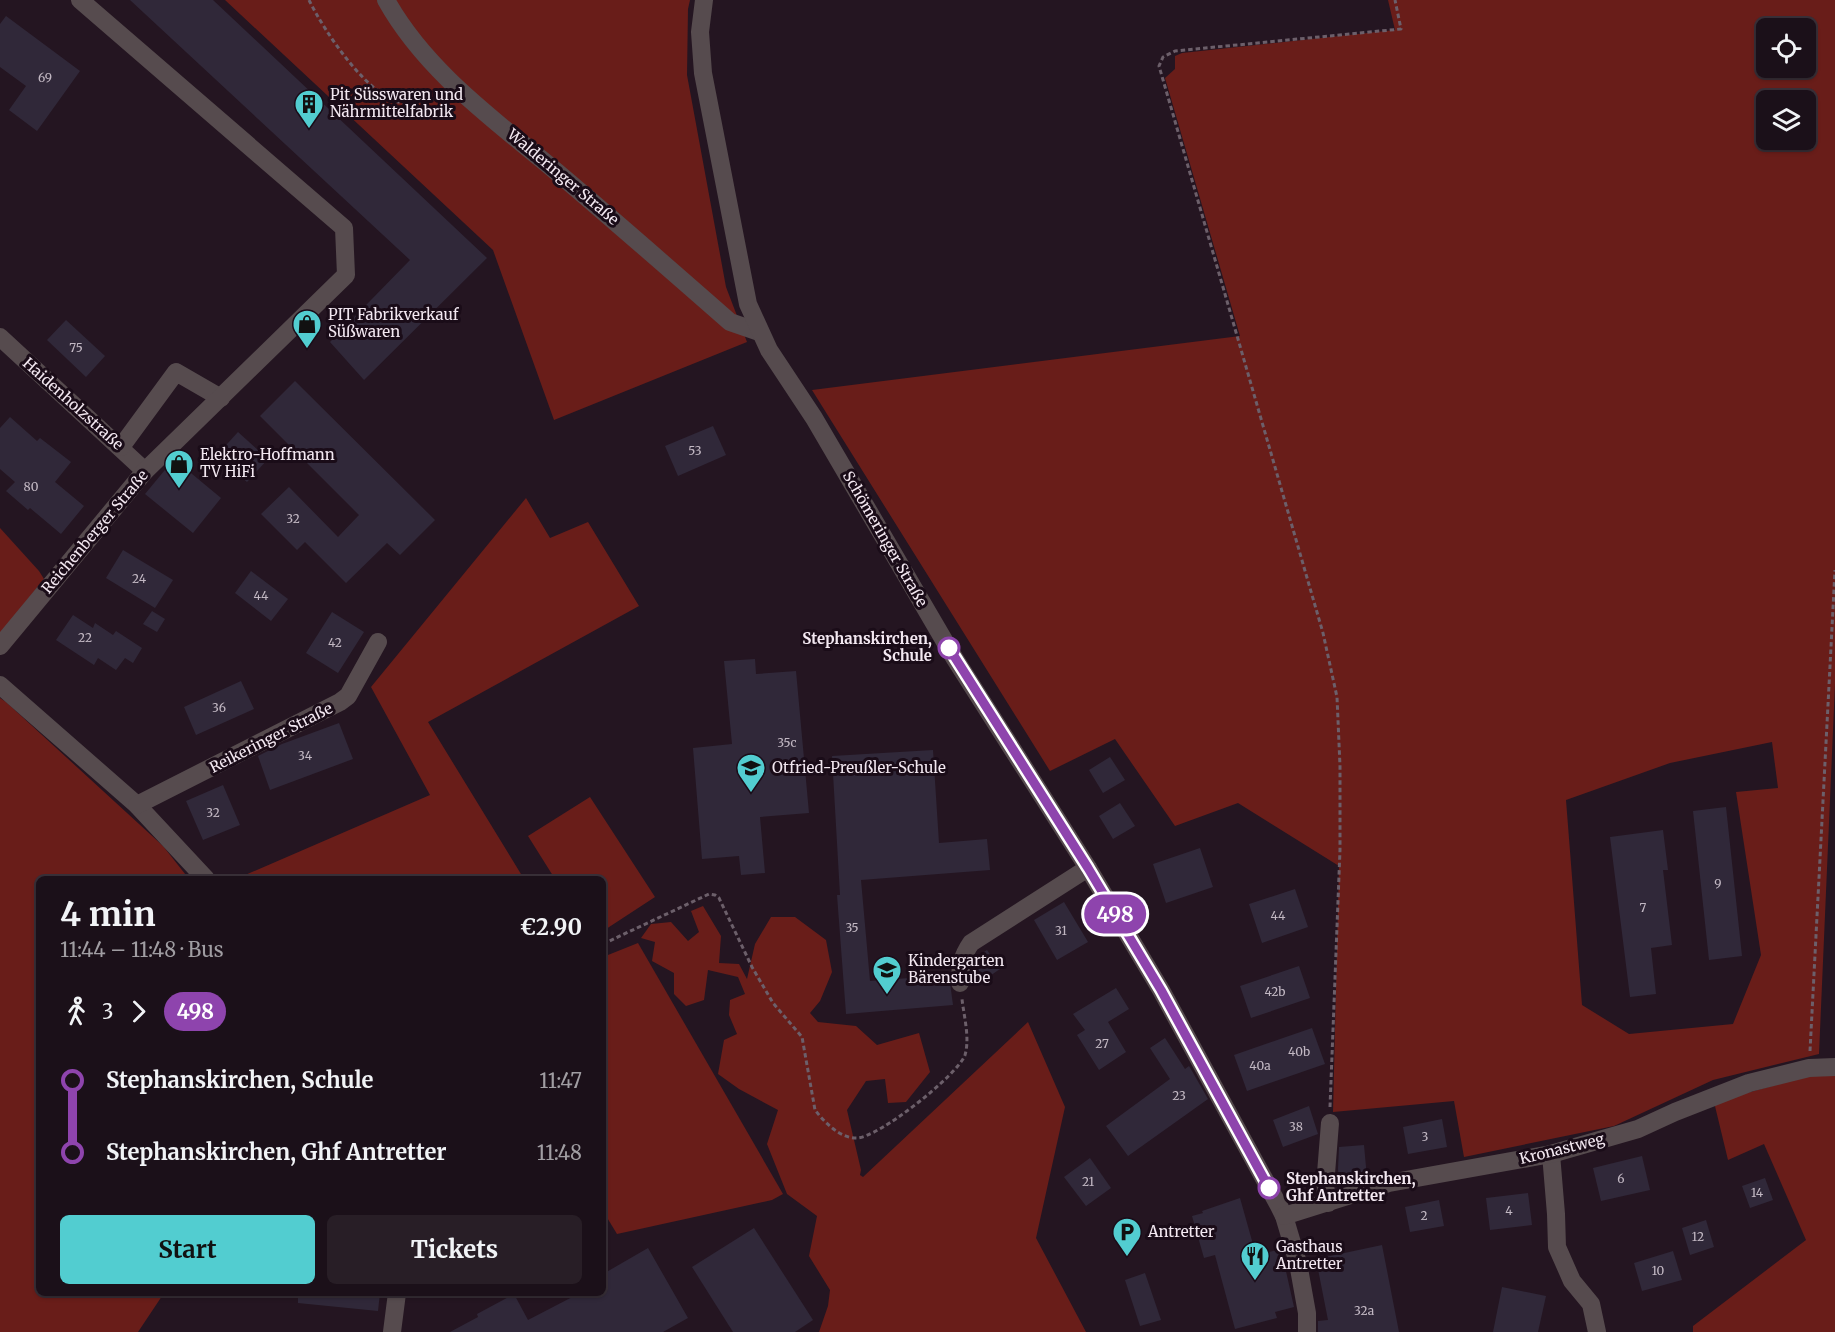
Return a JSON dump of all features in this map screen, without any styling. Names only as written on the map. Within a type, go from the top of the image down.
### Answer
[{"type":"street","name":"Reichenberger Straße","points":[[0,646],[145,471],[346,275],[344,228],[80,0]]},
{"type":"street","name":"Walderinger Straße","points":[[386,0],[399,23],[429,61],[476,104],[730,322],[759,332]]},
{"type":"street","name":"Schömeringer Straße","points":[[704,0],[700,32],[703,73],[748,304],[759,332],[814,418],[955,659],[1088,868],[1161,990],[1284,1216],[1298,1263],[1307,1313],[1307,1332]]},
{"type":"street","name":"Haidenholzstraße","points":[[0,337],[145,471]]},
{"type":"street","points":[[121,447],[176,372],[221,398]]},
{"type":"street","name":"Reikeringer Straße","points":[[137,805],[340,702],[348,696],[378,642]]},
{"type":"street","points":[[0,686],[137,805],[203,876]]},
{"type":"street","points":[[960,983],[960,965],[971,942],[1088,868]]},
{"type":"street","name":"Kronastweg","points":[[1284,1216],[1389,1183],[1551,1154],[1638,1129],[1749,1083],[1809,1068],[1835,1067]]},
{"type":"street","points":[[1328,1203],[1325,1186],[1330,1124]]},
{"type":"street","points":[[1551,1154],[1557,1247],[1572,1281],[1591,1304],[1598,1332]]},
{"type":"street","points":[[392,1332],[397,1296]]},
{"type":"path","points":[[309,0],[322,27],[362,77],[384,96],[403,103],[435,98],[446,101]]},
{"type":"path","points":[[1330,1124],[1340,850],[1337,697],[1323,633],[1158,66],[1162,57],[1175,51],[1401,28],[1395,0]]},
{"type":"path","points":[[1809,1068],[1835,570]]},
{"type":"path","points":[[606,943],[709,894],[719,898],[752,967],[773,1003],[802,1037],[815,1110],[822,1120],[845,1136],[854,1138],[864,1138],[912,1108],[960,1064],[967,1042],[960,983]]},
{"type":"shaded area","points":[[225,0],[690,0],[687,75],[726,287],[747,342],[554,420],[493,250]]},
{"type":"shaded area","points":[[1388,0],[1835,0],[1835,684],[1819,1054],[1713,1080],[1614,1126],[1464,1157],[1454,1101],[1333,1112],[1339,866],[1238,803],[1175,826],[1115,739],[1050,771],[812,390],[1240,336],[1165,78],[1175,69],[1175,56],[1182,53],[1395,30]],"holes":[[[1772,742],[1778,788],[1736,792],[1761,955],[1733,1024],[1629,1034],[1582,1005],[1566,800],[1670,763]]]},
{"type":"shaded area","points":[[526,498],[550,538],[588,522],[639,606],[428,722],[522,876],[243,876],[430,795],[371,687]]},
{"type":"shaded area","points":[[0,528],[44,579],[0,634]]},
{"type":"shaded area","points":[[0,698],[163,846],[187,876],[36,876],[36,1296],[162,1296],[138,1332],[0,1332]]},
{"type":"shaded area","points":[[590,797],[655,897],[606,929],[606,876],[553,876],[528,836]]},
{"type":"shaded area","points":[[703,906],[721,936],[719,963],[739,964],[747,979],[755,944],[771,917],[795,917],[826,940],[832,972],[820,1001],[810,1013],[818,1022],[856,1026],[877,1045],[919,1033],[930,1072],[906,1102],[888,1103],[885,1079],[866,1081],[847,1110],[861,1170],[860,1175],[863,1177],[1028,1022],[1065,1107],[1036,1238],[1086,1332],[819,1332],[828,1306],[830,1290],[809,1256],[817,1216],[787,1194],[767,1144],[778,1110],[739,1089],[718,1074],[724,1040],[737,1034],[729,1015],[730,1000],[745,994],[738,977],[708,970],[704,1000],[686,1006],[674,994],[674,973],[652,961],[655,942],[641,938],[651,924],[671,922],[688,941],[699,932],[691,911]]},
{"type":"shaded area","points":[[638,943],[783,1194],[772,1200],[617,1234],[606,1216],[606,956]]},
{"type":"shaded area","points":[[1835,1075],[1835,1332],[1693,1332],[1693,1326],[1806,1240],[1764,1144],[1728,1160],[1714,1102],[1808,1076]]},
{"type":"building","name":"Pit Süsswaren und Nährmittelfabrik","points":[[130,0],[213,0],[487,258],[364,380],[330,342],[410,260]]},
{"type":"building","points":[[6,16],[80,71],[37,131],[9,110],[26,86],[0,67],[0,24]]},
{"type":"building","points":[[66,320],[105,356],[86,377],[47,340]]},
{"type":"building","points":[[295,381],[435,520],[400,555],[387,543],[346,583],[305,542],[297,550],[261,514],[289,487],[338,537],[359,515],[260,416]]},
{"type":"building","points":[[10,417],[37,441],[40,438],[71,462],[55,482],[84,506],[61,534],[6,491],[15,482],[0,469],[0,428]]},
{"type":"building","points":[[713,426],[726,455],[678,476],[665,446]]},
{"type":"building","points":[[238,432],[268,459],[247,482],[217,455]]},
{"type":"building","points":[[174,459],[221,498],[193,533],[145,494]]},
{"type":"building","points":[[123,550],[173,580],[155,608],[106,578]]},
{"type":"building","points":[[251,571],[288,599],[271,621],[235,593]]},
{"type":"building","points":[[152,611],[165,619],[157,632],[143,624]]},
{"type":"building","points":[[332,612],[364,632],[338,673],[306,653]]},
{"type":"building","points":[[73,615],[93,628],[95,623],[113,635],[116,631],[142,648],[133,663],[125,658],[116,670],[98,658],[94,665],[56,640]]},
{"type":"building","points":[[755,659],[756,674],[796,671],[809,813],[760,817],[765,873],[741,875],[739,856],[702,859],[693,748],[732,744],[724,661]]},
{"type":"building","points":[[241,681],[254,709],[196,735],[184,707]]},
{"type":"building","points":[[339,723],[353,759],[270,790],[258,756],[282,744]]},
{"type":"building","points":[[933,750],[939,843],[987,839],[990,870],[861,880],[870,981],[949,975],[953,1005],[846,1014],[837,895],[840,895],[832,756]]},
{"type":"building","points":[[1110,757],[1125,780],[1103,793],[1089,770]]},
{"type":"building","points":[[223,785],[240,825],[203,840],[186,801]]},
{"type":"building","points":[[1120,803],[1135,826],[1113,839],[1099,816]]},
{"type":"building","points":[[1726,807],[1742,956],[1709,960],[1693,811]]},
{"type":"building","points":[[1663,830],[1668,870],[1663,870],[1672,945],[1651,948],[1656,994],[1630,997],[1610,837]]},
{"type":"building","points":[[1200,848],[1213,887],[1166,903],[1153,864]]},
{"type":"building","points":[[1295,889],[1308,927],[1262,943],[1249,904]]},
{"type":"building","points":[[1064,902],[1088,942],[1057,960],[1034,920]]},
{"type":"building","points":[[987,950],[1000,969],[984,980],[973,963],[975,958]]},
{"type":"building","points":[[1299,966],[1310,998],[1251,1018],[1240,986]]},
{"type":"building","points":[[1116,988],[1129,1009],[1108,1022],[1126,1052],[1099,1070],[1077,1035],[1085,1030],[1073,1014]]},
{"type":"building","points":[[1312,1028],[1325,1064],[1247,1091],[1234,1055]]},
{"type":"building","points":[[1165,1038],[1185,1069],[1189,1066],[1208,1099],[1128,1156],[1106,1126],[1170,1079],[1150,1048]]},
{"type":"building","points":[[1309,1106],[1318,1134],[1283,1147],[1273,1120]]},
{"type":"building","points":[[1442,1119],[1447,1147],[1408,1154],[1403,1127]]},
{"type":"building","points":[[1364,1145],[1367,1178],[1339,1186],[1339,1147]]},
{"type":"building","points":[[1642,1156],[1650,1190],[1601,1201],[1593,1168]]},
{"type":"building","points":[[1090,1158],[1111,1188],[1086,1206],[1064,1177]]},
{"type":"building","points":[[1765,1178],[1773,1200],[1750,1208],[1742,1186]]},
{"type":"building","points":[[1528,1193],[1532,1225],[1490,1230],[1486,1198]]},
{"type":"building","name":"Gasthaus Antretter","points":[[1240,1198],[1256,1255],[1281,1249],[1294,1307],[1275,1312],[1277,1318],[1235,1329],[1215,1255],[1204,1258],[1192,1216]]},
{"type":"building","points":[[1439,1200],[1444,1226],[1410,1232],[1405,1207]]},
{"type":"building","points":[[1706,1220],[1714,1247],[1690,1255],[1682,1228]]},
{"type":"building","points":[[754,1228],[813,1320],[795,1332],[733,1332],[692,1267]]},
{"type":"building","points":[[1382,1245],[1399,1332],[1318,1332],[1318,1321],[1328,1320],[1316,1259]]},
{"type":"building","points":[[648,1248],[688,1318],[663,1332],[450,1332],[510,1296],[515,1296],[528,1320],[574,1296],[606,1296],[606,1272]]},
{"type":"building","points":[[1673,1251],[1682,1280],[1642,1291],[1634,1263]]},
{"type":"building","points":[[1145,1273],[1161,1320],[1140,1326],[1125,1280]]},
{"type":"building","points":[[1502,1287],[1546,1296],[1538,1332],[1493,1332]]},
{"type":"building","points":[[298,1296],[380,1296],[378,1311],[298,1303]]},
{"type":"bus line","name":"498","points":[[949,648],[1088,868],[1161,990],[1269,1188]]},
{"type":"place","name":"Pit Süsswaren und Nährmittelfabrik","points":[[309,130]]},
{"type":"place","name":"PIT Fabrikverkauf Süßwaren","points":[[307,350]]},
{"type":"place","name":"Elektro-Hoffmann TV HiFi","points":[[179,490]]},
{"type":"place","name":"Stephanskirchen, Schule","points":[[949,648]]},
{"type":"place","name":"Otfried-Preußler-Schule","points":[[751,794]]},
{"type":"place","name":"Kindergarten Bärenstube","points":[[887,996]]},
{"type":"place","name":"Stephanskirchen, Ghf Antretter","points":[[1269,1188]]},
{"type":"place","name":"Antretter","points":[[1127,1258]]},
{"type":"place","name":"Gasthaus Antretter","points":[[1255,1282]]}]
